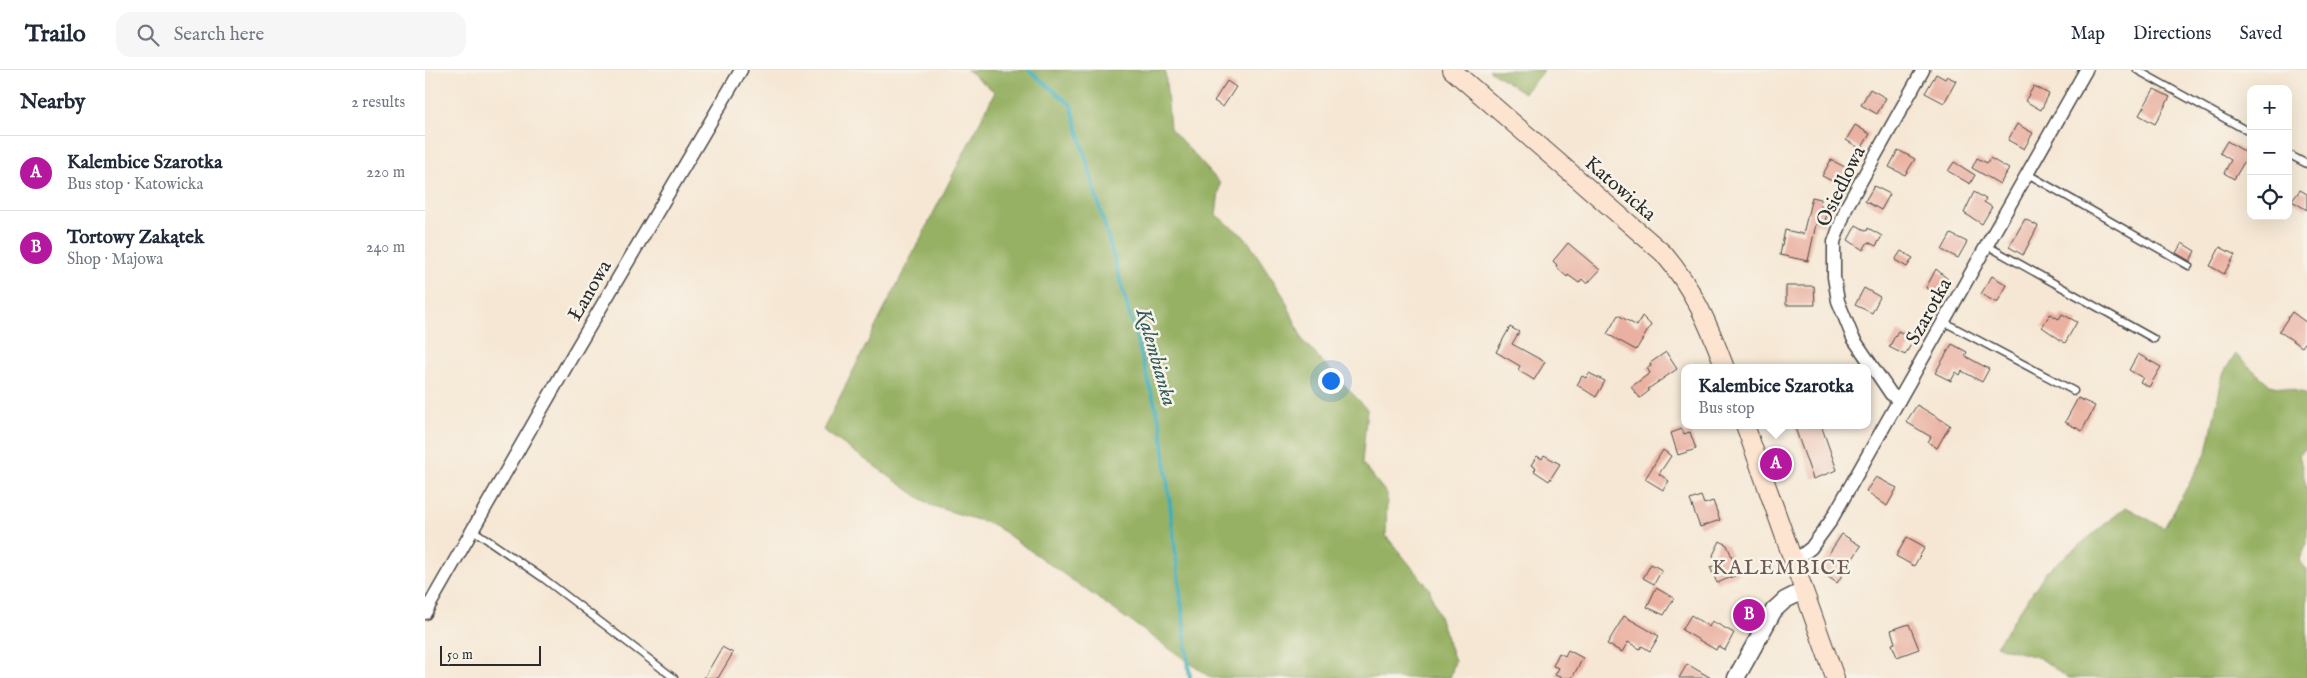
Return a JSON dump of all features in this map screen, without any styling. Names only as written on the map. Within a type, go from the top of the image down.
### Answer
[{"type":"main road","name":"Katowicka","points":[[1452,70],[1663,253],[1682,276],[1703,312],[1723,364]]},
{"type":"main road","points":[[1746,429],[1835,678]]},
{"type":"street","name":"Łanowa","points":[[425,613],[571,358],[741,70]]},
{"type":"street","name":"Osiedlowa","points":[[1871,364],[1853,338],[1838,301],[1834,277],[1834,242],[1847,206],[1923,70]]},
{"type":"street","name":"Szarotka","points":[[1793,562],[1811,548],[1830,522],[2086,70]]},
{"type":"street","name":"Osiedlowa","points":[[1871,365],[1891,394],[1899,400]]},
{"type":"street","points":[[1736,678],[1774,610],[1785,600],[1803,590]]},
{"type":"lane","points":[[2137,70],[2247,131]]},
{"type":"lane","points":[[2292,156],[2307,164]]},
{"type":"lane","points":[[2027,173],[2189,266]]},
{"type":"lane","points":[[1986,245],[2154,339]]},
{"type":"lane","points":[[1944,322],[2074,392]]},
{"type":"lane","points":[[473,530],[543,578],[674,678]]},
{"type":"green space","points":[[967,70],[1165,70],[1170,128],[1220,183],[1216,215],[1246,238],[1284,297],[1303,341],[1367,409],[1362,463],[1387,494],[1386,536],[1429,588],[1455,661],[1450,678],[1211,678],[994,525],[930,505],[823,430],[995,92]]},
{"type":"green space","points":[[1489,70],[1544,70],[1524,93]]},
{"type":"green space","points":[[2235,354],[2270,385],[2305,393],[2307,398],[2307,448],[2299,454],[2307,490],[2307,544],[2299,561],[2307,569],[2307,678],[2068,678],[2040,658],[1996,646],[2046,572],[2126,507],[2164,528],[2207,452],[2223,374]]},
{"type":"building","points":[[1936,74],[1945,79],[1947,76],[1956,81],[1944,103],[1925,93]]},
{"type":"building","points":[[1227,81],[1236,87],[1223,107],[1214,101]]},
{"type":"building","points":[[2034,86],[2049,94],[2041,110],[2025,101]]},
{"type":"building","points":[[1870,89],[1886,98],[1877,114],[1861,105]]},
{"type":"building","points":[[2154,89],[2170,97],[2155,124],[2139,115]]},
{"type":"building","points":[[2017,124],[2033,133],[2024,149],[2008,140]]},
{"type":"building","points":[[1855,125],[1870,134],[1861,149],[1846,140]]},
{"type":"building","points":[[2227,141],[2247,153],[2247,157],[2234,179],[2224,173],[2231,160],[2220,153]]},
{"type":"building","points":[[1898,150],[1915,159],[1905,175],[1889,167]]},
{"type":"building","points":[[1977,158],[1987,163],[1990,158],[2009,169],[2000,184],[1972,168]]},
{"type":"building","points":[[1831,160],[1847,168],[1838,184],[1822,176]]},
{"type":"building","points":[[1954,162],[1975,175],[1970,184],[1948,171]]},
{"type":"building","points":[[1874,186],[1890,194],[1881,210],[1865,201]]},
{"type":"building","points":[[2300,190],[2307,194],[2307,210],[2292,201]]},
{"type":"building","points":[[1974,192],[1986,199],[1984,202],[1992,207],[1982,224],[1964,213]]},
{"type":"building","points":[[1812,197],[1821,199],[1820,206],[1828,209],[1824,226],[1816,224],[1808,261],[1780,255],[1785,230],[1803,234]]},
{"type":"building","points":[[2025,219],[2038,226],[2023,255],[2009,247]]},
{"type":"building","points":[[1856,225],[1867,231],[1868,228],[1882,236],[1876,246],[1868,242],[1863,250],[1848,240]]},
{"type":"building","points":[[1951,234],[1967,242],[1958,258],[1942,250]]},
{"type":"building","points":[[1568,243],[1600,270],[1587,284],[1582,279],[1579,283],[1568,275],[1567,277],[1556,267],[1557,265],[1553,261]]},
{"type":"building","points":[[2182,243],[2195,251],[2190,261],[2176,253]]},
{"type":"building","points":[[2220,247],[2235,255],[2224,274],[2210,266]]},
{"type":"building","points":[[1901,251],[1913,258],[1907,267],[1895,260]]},
{"type":"building","points":[[1936,269],[1950,281],[1941,296],[1926,288]]},
{"type":"building","points":[[1992,276],[2007,285],[1997,303],[1981,294]]},
{"type":"building","points":[[1786,286],[1814,286],[1815,305],[1786,305]]},
{"type":"building","points":[[1864,288],[1880,297],[1872,313],[1855,305]]},
{"type":"building","points":[[2292,312],[2307,323],[2307,340],[2302,347],[2279,331]]},
{"type":"building","points":[[2050,314],[2059,319],[2062,314],[2077,322],[2065,343],[2042,327]]},
{"type":"building","points":[[1618,315],[1637,326],[1642,316],[1651,325],[1636,350],[1607,334]]},
{"type":"building","points":[[1510,327],[1519,332],[1512,344],[1545,362],[1534,380],[1518,370],[1520,366],[1496,352]]},
{"type":"building","points":[[1898,331],[1914,339],[1905,355],[1889,347]]},
{"type":"building","points":[[1952,344],[1967,352],[1965,356],[1989,369],[1982,382],[1962,371],[1960,375],[1956,372],[1951,381],[1935,373]]},
{"type":"building","points":[[1666,352],[1677,369],[1648,389],[1649,391],[1640,398],[1631,387],[1650,373],[1647,368],[1651,366],[1650,363]]},
{"type":"building","points":[[2138,354],[2161,367],[2149,387],[2140,382],[2143,378],[2129,370]]},
{"type":"building","points":[[1589,373],[1605,381],[1596,397],[1577,385],[1582,376],[1586,378]]},
{"type":"building","points":[[2078,398],[2095,406],[2082,431],[2065,422]]},
{"type":"building","points":[[1917,405],[1950,425],[1937,448],[1928,442],[1931,437],[1906,422]]},
{"type":"building","points":[[1682,429],[1684,434],[1690,432],[1696,449],[1678,455],[1671,433]]},
{"type":"building","points":[[1795,429],[1822,429],[1837,470],[1813,479]]},
{"type":"building","points":[[1663,450],[1671,456],[1659,474],[1669,481],[1663,490],[1645,479]]},
{"type":"building","points":[[1544,455],[1560,464],[1549,481],[1534,471],[1536,468],[1531,465],[1537,456],[1542,459]]},
{"type":"building","points":[[1876,477],[1897,488],[1887,506],[1866,491]]},
{"type":"building","points":[[1701,496],[1704,504],[1713,501],[1720,520],[1700,527],[1690,500]]},
{"type":"building","points":[[1842,534],[1861,546],[1837,583],[1818,570]]},
{"type":"building","points":[[1907,537],[1925,547],[1914,566],[1896,556]]},
{"type":"building","points":[[1720,541],[1727,545],[1739,574],[1717,583],[1710,567],[1717,565],[1713,555]]},
{"type":"building","points":[[1651,564],[1662,570],[1654,584],[1643,578]]},
{"type":"building","points":[[1656,588],[1674,598],[1664,615],[1647,607]]},
{"type":"building","points":[[1744,604],[1754,609],[1746,624],[1737,619]]},
{"type":"building","points":[[1691,615],[1709,627],[1712,621],[1734,633],[1725,650],[1718,646],[1716,650],[1682,630]]},
{"type":"building","points":[[1624,616],[1659,636],[1650,651],[1642,646],[1640,649],[1628,642],[1622,652],[1607,644]]},
{"type":"building","points":[[1909,624],[1919,649],[1897,657],[1892,644],[1895,643],[1891,630]]},
{"type":"building","points":[[722,647],[733,653],[718,678],[704,678]]},
{"type":"building","points":[[1568,650],[1583,658],[1572,678],[1562,678],[1555,675],[1559,668],[1553,666],[1559,653],[1565,656]]},
{"type":"building","points":[[1687,664],[1711,678],[1679,678]]},
{"type":"waterway","name":"Kalembianka","points":[[1029,70],[1071,105],[1161,426],[1190,678]]},
{"type":"place","name":"Kalembice Szarotka","points":[[1776,464]]},
{"type":"place","name":"Tortowy Zakątek","points":[[1749,615]]},
{"type":"district","name":"KALEMBICE","points":[[1782,567]]}]
